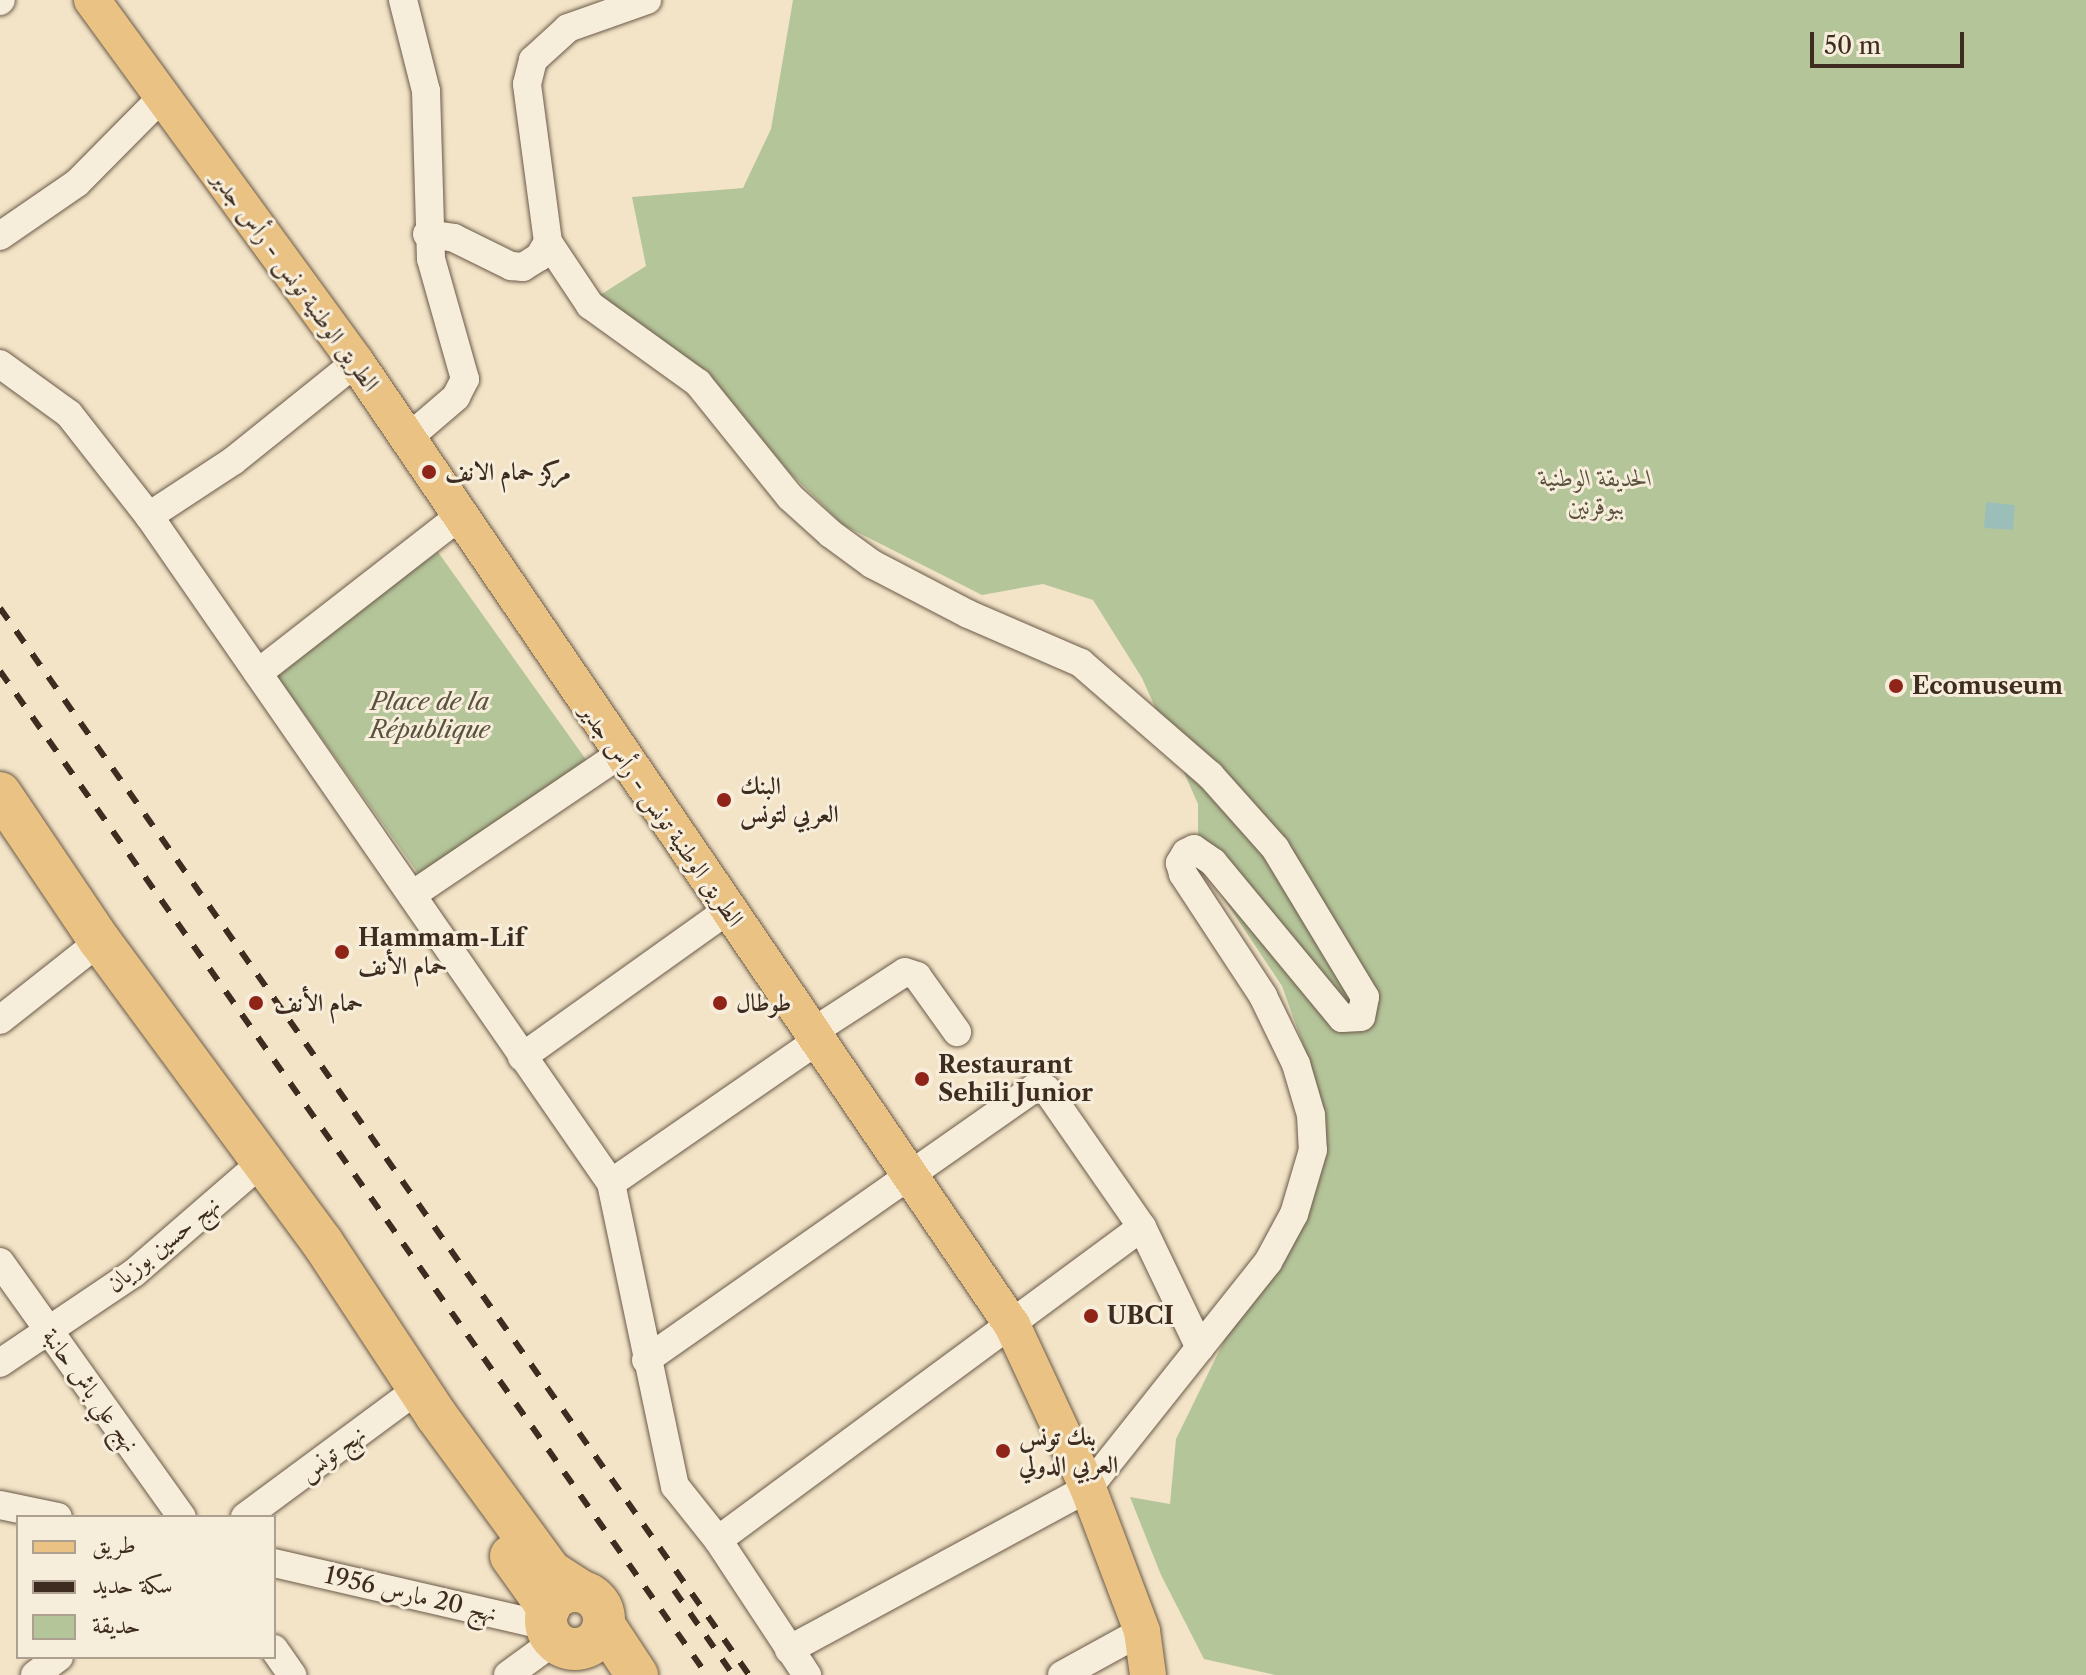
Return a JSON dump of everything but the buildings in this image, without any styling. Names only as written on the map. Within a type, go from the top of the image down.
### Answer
[{"type":"highway","points":[[0,793],[91,946],[246,1176],[410,1395],[572,1630],[637,1675]]},
{"type":"highway","points":[[0,829],[322,1242],[410,1395]]},
{"type":"main road","name":"الطريق الوطنية تونس - رأس جدير","points":[[92,0],[356,362],[619,755],[914,1175],[1012,1325],[1088,1488],[1142,1631],[1148,1675]]},
{"type":"street","points":[[403,0],[426,91],[427,234],[465,379],[456,397],[407,439]]},
{"type":"street","points":[[647,0],[568,28],[533,60],[527,84],[548,242],[590,305],[698,383],[790,497],[831,534],[872,564],[968,614],[1081,663],[1210,775],[1275,848],[1305,893],[1365,997],[1361,1017],[1352,1020],[1326,1004],[1213,862],[1194,849],[1180,863],[1263,996],[1296,1064],[1311,1115],[1313,1150],[1294,1214],[1268,1262],[1088,1488],[789,1650]]},
{"type":"street","points":[[0,236],[77,183],[162,97]]},
{"type":"street","points":[[427,234],[454,238],[498,261],[523,267],[539,257],[548,242]]},
{"type":"street","points":[[149,516],[233,461],[356,362]]},
{"type":"street","points":[[0,364],[69,414],[149,516],[611,1183],[675,1486],[718,1540],[807,1675]]},
{"type":"street","points":[[258,673],[460,516]]},
{"type":"street","points":[[412,895],[619,755]]},
{"type":"street","points":[[522,1057],[728,910]]},
{"type":"street","points":[[0,1020],[91,946]]},
{"type":"street","points":[[611,1183],[905,972],[917,976],[957,1032]]},
{"type":"street","points":[[646,1360],[914,1175],[1035,1086],[1042,1086],[1142,1227],[1200,1348]]},
{"type":"street","name":"نهج حسين بوزيان","points":[[0,1363],[47,1328],[134,1273],[246,1176]]},
{"type":"street","points":[[718,1540],[1142,1227]]},
{"type":"street","name":"نهج علي باش حانبة","points":[[0,1262],[181,1515]]},
{"type":"street","name":"نهج تونس","points":[[248,1515],[410,1395]]},
{"type":"street","points":[[0,1505],[48,1515]]},
{"type":"street","name":"نهج 20 مارس 1956","points":[[276,1563],[572,1630]]},
{"type":"street","points":[[508,1675],[572,1630]]},
{"type":"street","points":[[1062,1675],[1142,1631]]},
{"type":"street","points":[[276,1652],[292,1675]]},
{"type":"street","points":[[35,1675],[56,1659]]},
{"type":"green space","name":"الحديقة الوطنية ببوقرنين","points":[[793,0],[2086,0],[2086,1675],[1275,1675],[1204,1659],[1161,1575],[1130,1497],[1170,1504],[1176,1439],[1226,1337],[1304,1217],[1309,1061],[1282,986],[1198,860],[1198,804],[1142,678],[1093,600],[1043,584],[982,595],[843,525],[788,471],[706,370],[658,346],[597,297],[646,266],[632,197],[743,188],[771,129]]},
{"type":"green space","name":"Place de la République","points":[[438,552],[587,761],[420,876],[273,670]]},
{"type":"water","points":[[1986,502],[2015,505],[2013,530],[1984,528]]},
{"type":"railway","points":[[0,608],[749,1675]]},
{"type":"railway","points":[[0,671],[707,1675]]},
{"type":"railway","points":[[674,1590],[733,1675]]},
{"type":"place","name":"مركز حمام الانف","points":[[429,472]]},
{"type":"place","name":"Ecomuseum","points":[[1896,686]]},
{"type":"place","name":"البنك العربي لتونس","points":[[724,800]]},
{"type":"place","name":"Hammam-Lif حمام الأنف","points":[[342,952]]},
{"type":"place","name":"حمام الأنف","points":[[256,1003]]},
{"type":"place","name":"طوطال","points":[[720,1003]]},
{"type":"place","name":"Restaurant Sehili Junior","points":[[922,1079]]},
{"type":"place","name":"UBCI","points":[[1091,1316]]},
{"type":"place","name":"بنك تونس العربي الدولي","points":[[1003,1451]]}]
